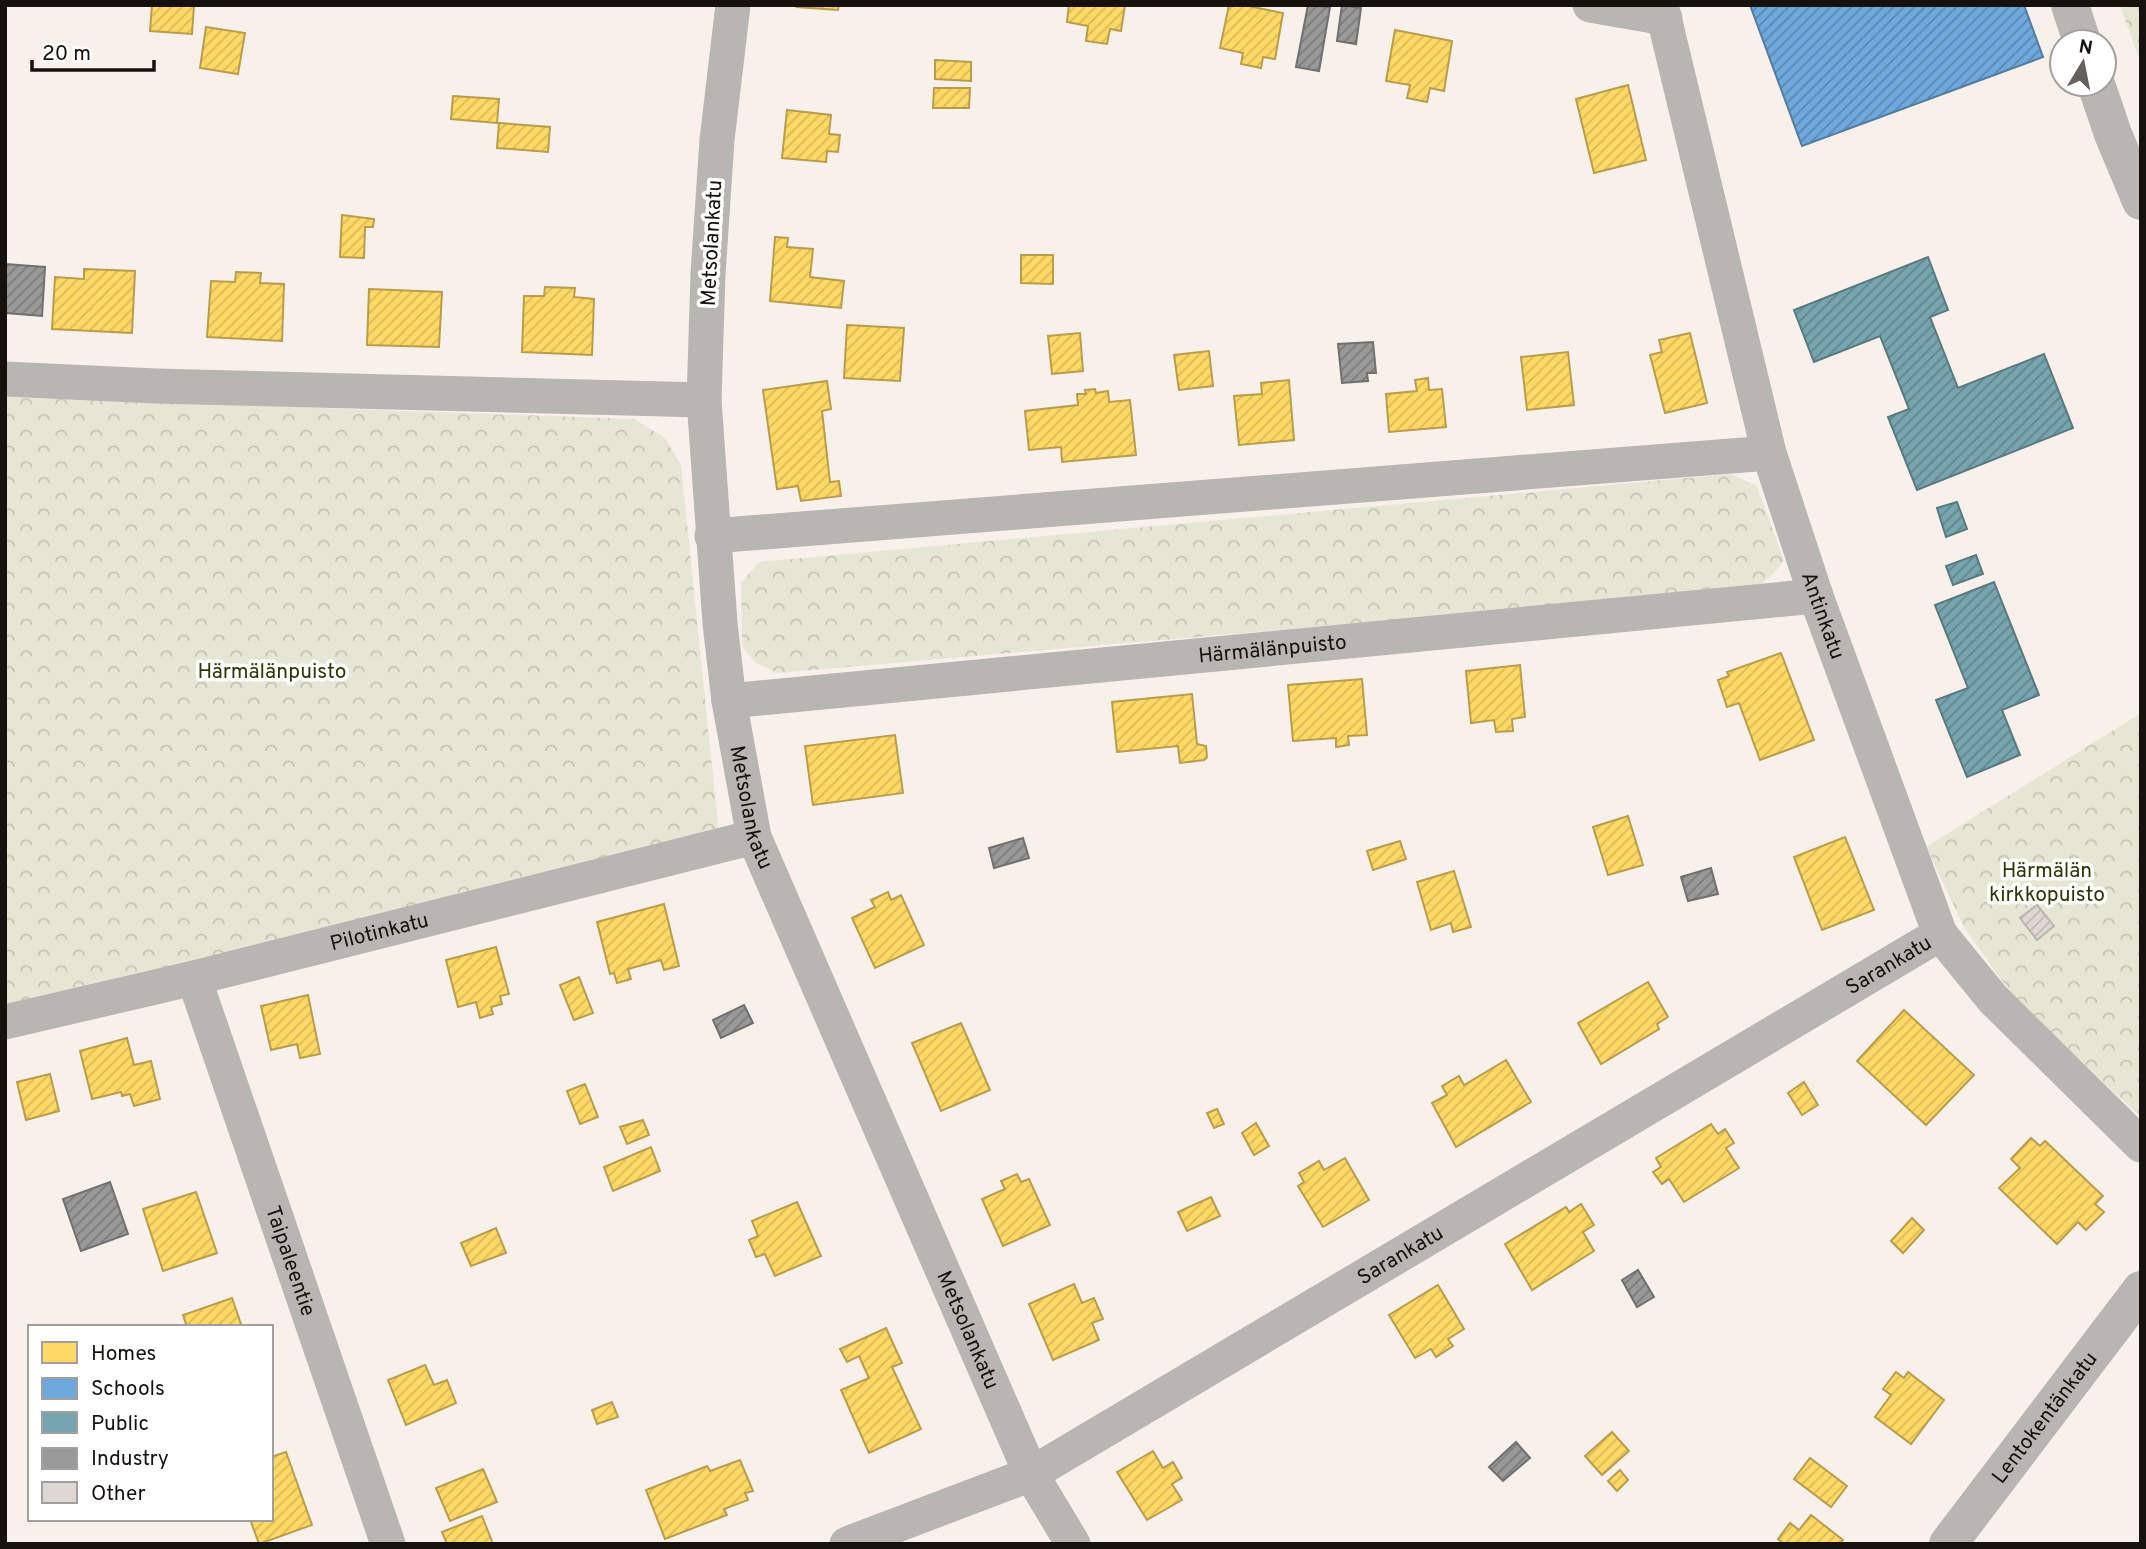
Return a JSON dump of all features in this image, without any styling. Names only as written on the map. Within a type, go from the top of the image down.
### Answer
[{"type":"street","name":"Metsolankatu","points":[[733,5],[717,140],[708,274],[704,400],[712,536],[729,701],[754,837],[1031,1474],[1073,1544]]},
{"type":"street","points":[[1590,5],[1663,12]]},
{"type":"street","points":[[2070,5],[2077,28]]},
{"type":"street","name":"Antinkatu","points":[[1663,12],[1769,453],[1815,596],[1940,934],[1993,999],[2141,1145]]},
{"type":"street","points":[[2101,98],[2141,201]]},
{"type":"street","points":[[5,379],[156,386],[704,400]]},
{"type":"street","points":[[712,536],[1769,453]]},
{"type":"street","name":"Härmälänpuisto","points":[[729,701],[1815,596]]},
{"type":"street","name":"Pilotinkatu","points":[[5,1022],[194,978],[754,837]]},
{"type":"street","name":"Sarankatu","points":[[847,1544],[1031,1474],[1940,934]]},
{"type":"street","name":"Taipaleentie","points":[[194,978],[388,1544]]},
{"type":"street","name":"Lentokentänkatu","points":[[1948,1544],[2141,1290]]},
{"type":"green space","points":[[2120,5],[2141,5],[2141,64]]},
{"type":"green space","name":"Härmälänpuisto","points":[[5,397],[634,419],[665,438],[681,465],[719,834],[5,1009]]},
{"type":"green space","points":[[1731,474],[1757,486],[1784,561],[1754,589],[778,673],[756,663],[742,646],[741,583],[759,562]]},
{"type":"green space","name":"Härmälän kirkkopuisto","points":[[2141,713],[2141,1117],[2014,998],[1964,927],[1926,847]]},
{"type":"building: Homes","points":[[152,5],[194,5],[192,34],[150,31]]},
{"type":"building: Homes","points":[[839,5],[838,10],[797,7]]},
{"type":"building: Homes","points":[[1069,5],[1125,5],[1121,31],[1110,29],[1107,44],[1086,41],[1088,26],[1067,22]]},
{"type":"building: Homes","points":[[1229,5],[1283,13],[1275,59],[1263,57],[1261,68],[1241,64],[1243,53],[1220,48]]},
{"type":"building: Homes","points":[[206,27],[245,33],[238,74],[200,68]]},
{"type":"building: Homes","points":[[1395,30],[1452,41],[1444,91],[1430,88],[1427,102],[1407,98],[1410,85],[1386,81]]},
{"type":"building: Homes","points":[[935,60],[971,62],[971,81],[935,79]]},
{"type":"building: Homes","points":[[1628,85],[1646,160],[1594,173],[1576,99]]},
{"type":"building: Homes","points":[[934,88],[970,88],[969,108],[933,108]]},
{"type":"building: Homes","points":[[453,96],[499,99],[497,123],[451,119]]},
{"type":"building: Homes","points":[[787,110],[831,115],[829,134],[840,135],[838,152],[827,151],[826,162],[782,158]]},
{"type":"building: Homes","points":[[499,123],[550,127],[548,152],[497,148]]},
{"type":"building: Homes","points":[[342,215],[374,219],[373,227],[365,227],[364,258],[340,257]]},
{"type":"building: Homes","points":[[775,237],[788,238],[787,247],[813,249],[810,277],[844,281],[841,308],[770,301]]},
{"type":"building: Homes","points":[[1021,255],[1053,255],[1053,284],[1021,283]]},
{"type":"building: Homes","points":[[84,269],[135,271],[132,333],[52,329],[55,277],[84,279]]},
{"type":"building: Homes","points":[[236,272],[261,273],[260,283],[284,284],[282,341],[207,337],[211,281],[235,282]]},
{"type":"building: Homes","points":[[545,287],[575,288],[574,297],[594,299],[592,355],[522,352],[524,296],[544,296]]},
{"type":"building: Homes","points":[[369,289],[442,292],[439,347],[367,345]]},
{"type":"building: Homes","points":[[847,325],[904,328],[900,381],[844,378]]},
{"type":"building: Homes","points":[[1080,333],[1083,371],[1052,374],[1048,336]]},
{"type":"building: Homes","points":[[1690,333],[1707,403],[1665,413],[1650,355],[1662,352],[1659,340]]},
{"type":"building: Homes","points":[[1209,351],[1213,386],[1179,390],[1174,355]]},
{"type":"building: Homes","points":[[1568,352],[1574,405],[1527,410],[1521,357]]},
{"type":"building: Homes","points":[[1428,378],[1429,390],[1442,389],[1446,427],[1389,432],[1386,394],[1417,391],[1415,380]]},
{"type":"building: Homes","points":[[1289,380],[1294,440],[1239,445],[1234,396],[1262,394],[1261,383]]},
{"type":"building: Homes","points":[[827,381],[831,409],[822,411],[830,482],[839,481],[841,496],[801,501],[798,486],[777,489],[763,390]]},
{"type":"building: Homes","points":[[1095,389],[1096,393],[1108,391],[1109,402],[1130,400],[1136,455],[1062,462],[1061,447],[1029,450],[1025,411],[1078,405],[1077,394],[1086,394],[1085,390]]},
{"type":"building: Homes","points":[[1781,653],[1814,740],[1760,760],[1739,703],[1727,707],[1718,680],[1729,676],[1727,672]]},
{"type":"building: Homes","points":[[1520,665],[1525,717],[1512,719],[1513,731],[1496,732],[1494,720],[1471,723],[1466,671]]},
{"type":"building: Homes","points":[[1362,679],[1367,735],[1348,736],[1349,745],[1336,747],[1336,738],[1293,741],[1288,685]]},
{"type":"building: Homes","points":[[1192,694],[1197,744],[1206,746],[1207,757],[1204,760],[1180,763],[1178,746],[1117,752],[1112,702]]},
{"type":"building: Homes","points":[[895,735],[903,793],[813,805],[805,746]]},
{"type":"building: Homes","points":[[1628,816],[1643,865],[1608,875],[1593,827]]},
{"type":"building: Homes","points":[[1845,837],[1874,910],[1822,930],[1794,857]]},
{"type":"building: Homes","points":[[1400,841],[1406,859],[1373,870],[1367,851]]},
{"type":"building: Homes","points":[[1454,871],[1471,927],[1453,932],[1451,923],[1431,930],[1417,882]]},
{"type":"building: Homes","points":[[888,892],[891,900],[901,895],[924,945],[875,968],[852,918],[875,907],[871,900]]},
{"type":"building: Homes","points":[[664,904],[679,966],[664,970],[661,960],[628,969],[631,979],[617,983],[614,973],[610,974],[597,922]]},
{"type":"building: Homes","points":[[496,947],[509,994],[500,996],[502,1004],[491,1007],[493,1014],[480,1018],[476,1002],[458,1007],[446,960]]},
{"type":"building: Homes","points":[[579,977],[593,1013],[574,1020],[560,985]]},
{"type":"building: Homes","points":[[1648,982],[1668,1017],[1657,1024],[1659,1029],[1601,1064],[1578,1023]]},
{"type":"building: Homes","points":[[308,995],[320,1054],[300,1058],[297,1044],[271,1050],[261,1006]]},
{"type":"building: Homes","points":[[1904,1010],[1974,1075],[1926,1125],[1857,1061]]},
{"type":"building: Homes","points":[[961,1023],[990,1090],[941,1111],[912,1043]]},
{"type":"building: Homes","points":[[127,1038],[134,1065],[151,1061],[160,1099],[134,1106],[130,1094],[122,1096],[121,1092],[92,1099],[80,1051]]},
{"type":"building: Homes","points":[[1506,1060],[1531,1102],[1456,1147],[1432,1103],[1447,1095],[1442,1086],[1459,1076],[1464,1085]]},
{"type":"building: Homes","points":[[50,1074],[59,1111],[26,1120],[17,1082]]},
{"type":"building: Homes","points":[[1804,1082],[1818,1105],[1802,1115],[1788,1093]]},
{"type":"building: Homes","points":[[585,1084],[598,1117],[580,1124],[567,1091]]},
{"type":"building: Homes","points":[[1217,1109],[1224,1124],[1214,1128],[1207,1113]]},
{"type":"building: Homes","points":[[643,1120],[649,1135],[627,1144],[620,1127]]},
{"type":"building: Homes","points":[[1256,1123],[1269,1146],[1254,1155],[1242,1133]]},
{"type":"building: Homes","points":[[1711,1124],[1718,1134],[1725,1129],[1734,1143],[1726,1148],[1739,1168],[1684,1202],[1669,1179],[1662,1184],[1653,1172],[1661,1167],[1656,1158]]},
{"type":"building: Homes","points":[[2031,1138],[2040,1146],[2045,1141],[2103,1196],[2095,1204],[2104,1212],[2086,1230],[2078,1222],[2057,1244],[1999,1188],[2020,1168],[2011,1159]]},
{"type":"building: Homes","points":[[651,1147],[660,1171],[613,1191],[604,1167]]},
{"type":"building: Homes","points":[[1345,1158],[1369,1200],[1323,1227],[1298,1186],[1304,1182],[1299,1173],[1319,1161],[1324,1170]]},
{"type":"building: Homes","points":[[1017,1174],[1021,1182],[1029,1179],[1050,1225],[1003,1246],[982,1199],[1005,1189],[1001,1181]]},
{"type":"building: Homes","points":[[196,1192],[217,1253],[163,1271],[143,1209]]},
{"type":"building: Homes","points":[[1211,1197],[1220,1216],[1187,1231],[1178,1212]]},
{"type":"building: Homes","points":[[797,1202],[821,1256],[775,1276],[765,1254],[756,1257],[749,1240],[758,1236],[752,1221]]},
{"type":"building: Homes","points":[[1581,1204],[1594,1225],[1583,1232],[1594,1251],[1532,1290],[1505,1244],[1566,1207],[1569,1212]]},
{"type":"building: Homes","points":[[1912,1218],[1924,1230],[1903,1253],[1891,1241]]},
{"type":"building: Homes","points":[[496,1228],[506,1253],[471,1266],[461,1243]]},
{"type":"building: Homes","points":[[1074,1284],[1082,1303],[1094,1298],[1103,1319],[1092,1323],[1099,1340],[1053,1360],[1029,1304]]},
{"type":"building: Homes","points":[[1438,1285],[1464,1329],[1448,1339],[1453,1346],[1436,1357],[1431,1349],[1415,1358],[1389,1315]]},
{"type":"building: Homes","points":[[232,1298],[241,1325],[186,1325],[183,1315]]},
{"type":"building: Homes","points":[[886,1328],[902,1363],[892,1367],[921,1429],[869,1453],[841,1390],[869,1378],[859,1356],[847,1362],[840,1349]]},
{"type":"building: Homes","points":[[425,1365],[434,1385],[447,1380],[456,1403],[406,1425],[388,1380]]},
{"type":"building: Homes","points":[[1896,1372],[1904,1378],[1908,1372],[1944,1400],[1911,1444],[1875,1417],[1891,1395],[1883,1389]]},
{"type":"building: Homes","points":[[612,1402],[618,1417],[597,1424],[592,1410]]},
{"type":"building: Homes","points":[[1612,1432],[1629,1451],[1602,1475],[1585,1456]]},
{"type":"building: Homes","points":[[1153,1451],[1163,1468],[1173,1462],[1182,1478],[1172,1484],[1182,1500],[1147,1520],[1117,1472]]},
{"type":"building: Homes","points":[[286,1452],[312,1525],[259,1544],[251,1521],[273,1521],[273,1456]]},
{"type":"building: Homes","points":[[1810,1458],[1847,1486],[1831,1507],[1794,1479]]},
{"type":"building: Homes","points":[[740,1460],[753,1491],[745,1493],[748,1500],[724,1509],[727,1515],[665,1539],[646,1490],[707,1466],[710,1471]]},
{"type":"building: Homes","points":[[483,1469],[497,1502],[450,1521],[436,1488]]},
{"type":"building: Homes","points":[[1620,1470],[1628,1480],[1617,1491],[1608,1481]]},
{"type":"building: Homes","points":[[1811,1515],[1843,1540],[1840,1544],[1784,1544],[1778,1539],[1790,1523],[1799,1530]]},
{"type":"building: Homes","points":[[482,1516],[493,1544],[447,1544],[442,1532]]},
{"type":"building: Schools","points":[[1750,5],[2024,5],[2043,57],[1802,146]]},
{"type":"building: Public","points":[[1928,257],[1948,310],[1930,317],[1958,388],[2044,354],[2073,428],[1917,490],[1888,417],[1909,409],[1880,336],[1814,362],[1794,310]]},
{"type":"building: Public","points":[[1957,502],[1967,529],[1946,537],[1937,508]]},
{"type":"building: Public","points":[[1976,555],[1983,574],[1953,585],[1946,566]]},
{"type":"building: Public","points":[[1994,582],[2039,695],[2002,710],[2020,755],[1967,777],[1936,700],[1968,688],[1935,605]]},
{"type":"building: Industry","points":[[1308,5],[1330,7],[1319,71],[1296,67]]},
{"type":"building: Industry","points":[[1342,5],[1361,8],[1356,44],[1337,41]]},
{"type":"building: Industry","points":[[5,264],[45,267],[42,316],[5,313]]},
{"type":"building: Industry","points":[[1373,342],[1376,373],[1367,373],[1368,381],[1342,383],[1338,344]]},
{"type":"building: Industry","points":[[1023,838],[1029,858],[994,868],[989,848]]},
{"type":"building: Industry","points":[[1711,868],[1718,894],[1688,901],[1681,877]]},
{"type":"building: Industry","points":[[744,1005],[753,1023],[721,1038],[713,1020]]},
{"type":"building: Industry","points":[[110,1182],[128,1234],[81,1251],[63,1199]]},
{"type":"building: Industry","points":[[1638,1270],[1654,1297],[1637,1307],[1622,1280]]},
{"type":"building: Industry","points":[[1516,1442],[1530,1458],[1503,1481],[1489,1467]]},
{"type":"building: Other","points":[[2037,905],[2054,926],[2037,940],[2020,918]]}]
